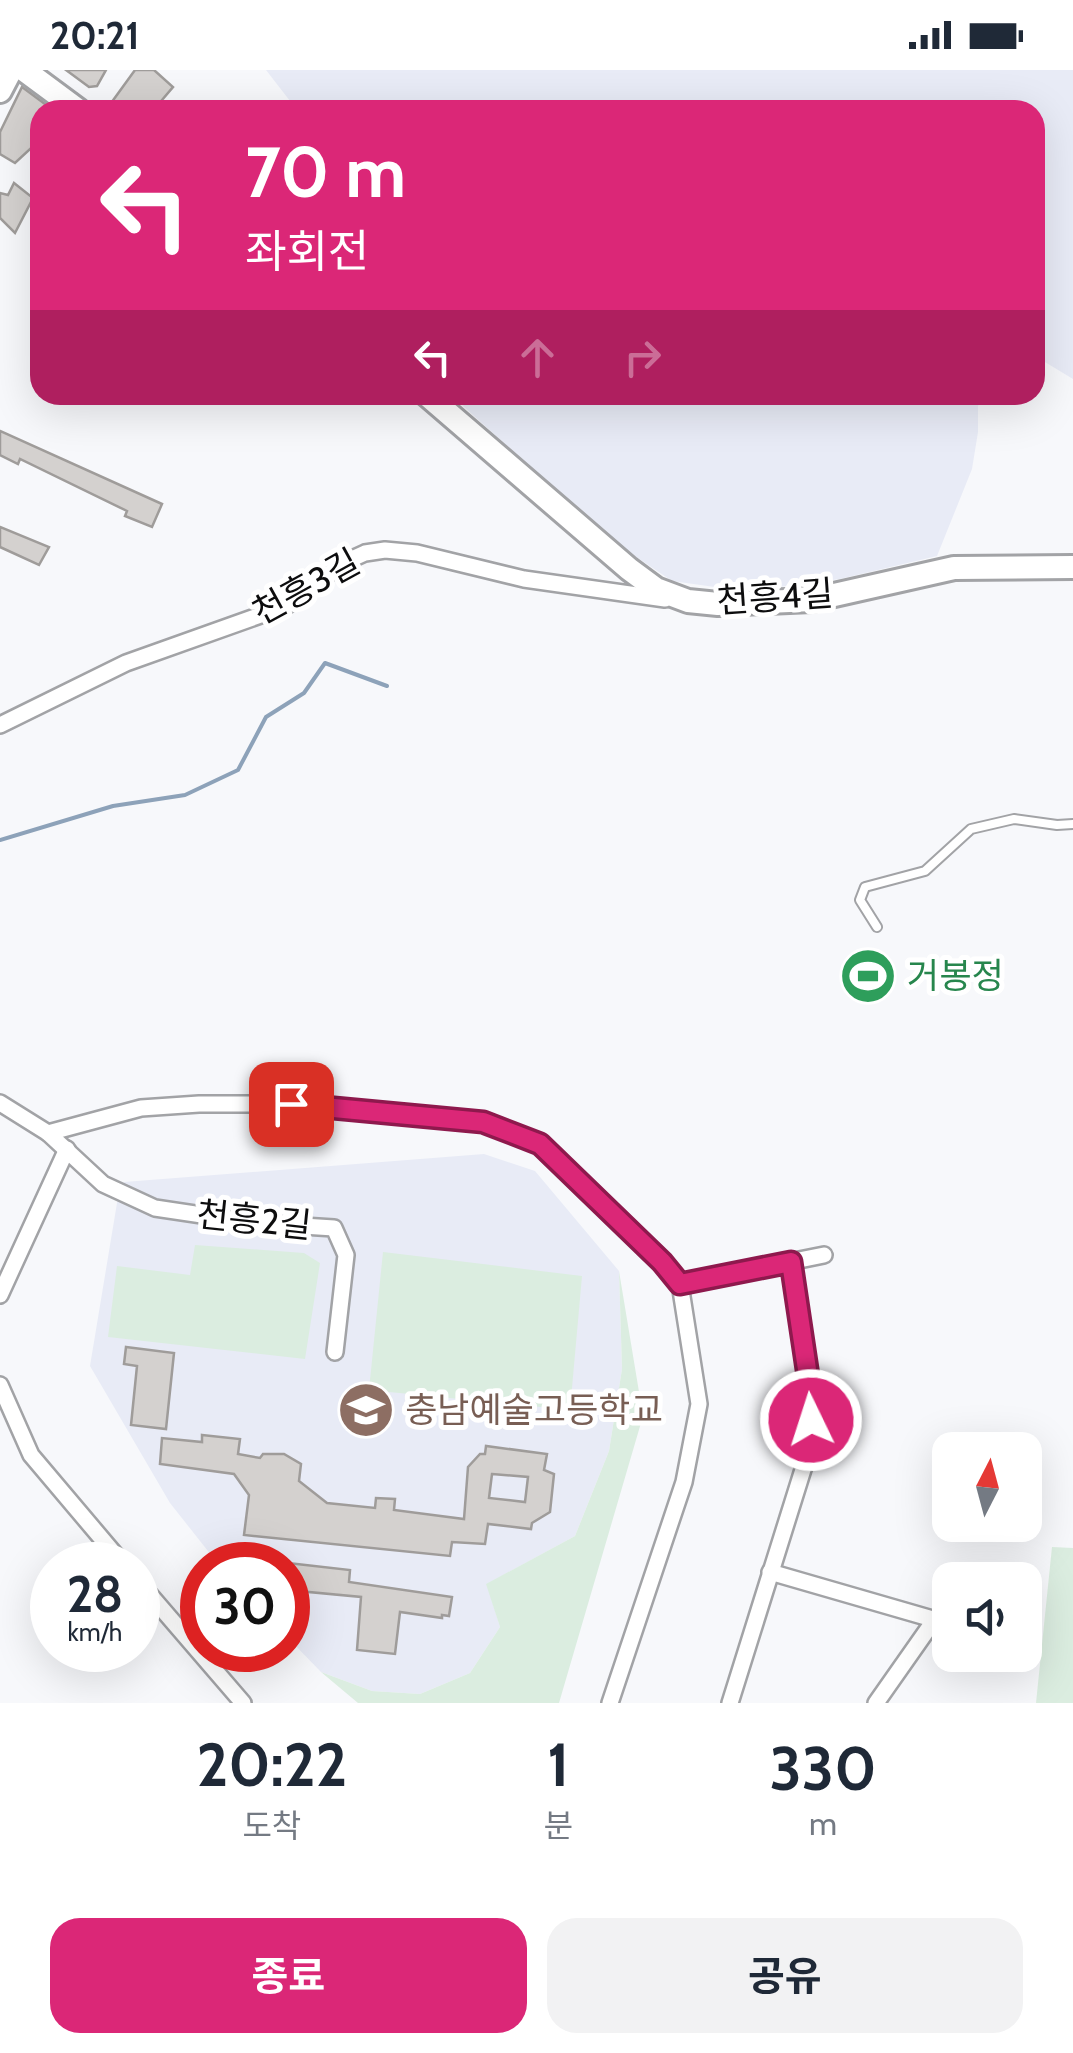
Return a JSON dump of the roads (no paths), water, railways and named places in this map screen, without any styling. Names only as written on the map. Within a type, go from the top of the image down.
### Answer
[{"type":"street","points":[[0,91],[11,70]]},
{"type":"street","points":[[24,70],[64,100]]},
{"type":"street","name":"천흥4길","points":[[440,405],[629,569],[656,589],[688,601],[718,604],[812,600],[954,568],[1073,567]]},
{"type":"street","name":"천흥3길","points":[[0,725],[126,663],[286,606],[343,563],[365,552],[417,553],[524,579],[688,601]]},
{"type":"street","name":"천흥2길","points":[[0,1103],[48,1132],[104,1184],[154,1208],[256,1223],[334,1228],[346,1255],[335,1352]]},
{"type":"street","points":[[48,1132],[141,1108],[199,1104],[291,1104],[483,1122],[540,1144],[662,1262],[680,1284],[699,1404],[684,1482],[610,1703]]},
{"type":"street","points":[[0,1295],[67,1149]]},
{"type":"street","points":[[680,1284],[824,1255]]},
{"type":"street","points":[[730,1703],[811,1444],[811,1396],[791,1262]]},
{"type":"street","points":[[0,1385],[31,1455],[105,1542]]},
{"type":"street","points":[[770,1572],[932,1618]]},
{"type":"street","points":[[160,1606],[243,1703]]},
{"type":"street","points":[[876,1703],[932,1633]]},
{"type":"lane","points":[[878,927],[860,900],[865,887],[925,871],[971,829],[1014,819],[1073,824]]},
{"type":"waterway","points":[[0,840],[113,806],[185,795],[238,770],[266,717],[304,693],[325,663],[387,686]]},
{"type":"place","name":"거봉정","points":[[868,976]]},
{"type":"place","name":"충남예술고등학교","points":[[366,1410]]}]
